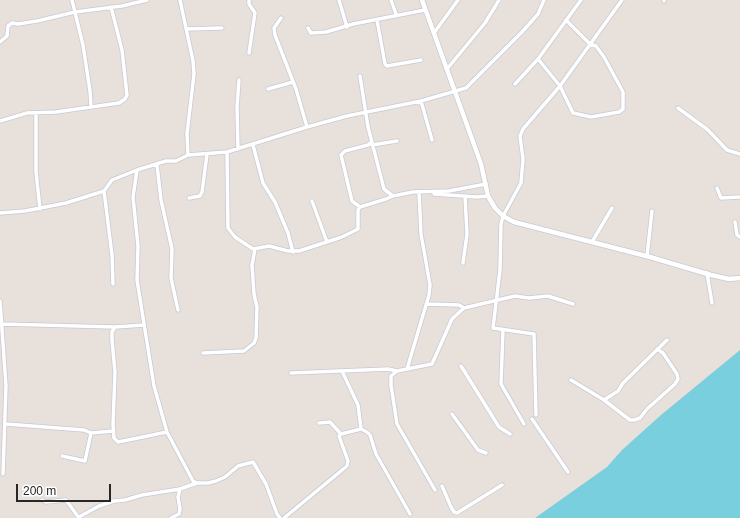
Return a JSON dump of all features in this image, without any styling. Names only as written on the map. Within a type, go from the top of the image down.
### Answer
[{"type":"street","points":[[72,0],[84,51],[91,107]]},
{"type":"street","points":[[0,42],[7,36],[8,26],[12,23],[37,22],[75,12],[145,0]]},
{"type":"street","points":[[180,0],[193,61],[194,74],[186,134],[188,155]]},
{"type":"street","points":[[249,0],[249,4],[255,13],[249,53]]},
{"type":"street","points":[[339,0],[347,27]]},
{"type":"street","points":[[391,0],[396,14]]},
{"type":"street","points":[[422,0],[481,164],[488,196],[494,208],[503,216],[514,222],[647,256],[707,274],[729,279],[740,278]]},
{"type":"street","points":[[434,33],[458,0]]},
{"type":"street","points":[[447,69],[485,23],[499,0]]},
{"type":"street","points":[[0,213],[40,209],[66,203],[104,191],[112,180],[138,170],[188,155],[226,152],[253,145],[307,127],[456,92],[466,88],[504,51],[538,14],[544,0]]},
{"type":"street","points":[[515,84],[538,59],[581,0]]},
{"type":"street","points":[[536,415],[535,335],[494,328],[501,250],[500,232],[503,216],[522,183],[523,159],[520,136],[524,129],[560,86],[622,0]]},
{"type":"street","points":[[0,120],[27,114],[119,103],[125,99],[127,95],[122,50],[111,7]]},
{"type":"street","points":[[308,28],[312,33],[337,31],[396,14],[425,10]]},
{"type":"street","points":[[281,18],[274,28],[275,35],[293,82],[307,127]]},
{"type":"street","points":[[377,20],[385,64],[387,66],[421,60]]},
{"type":"street","points":[[538,59],[560,86],[570,109],[577,115],[591,117],[619,112],[623,109],[623,92],[600,52],[596,46],[590,44],[566,20]]},
{"type":"street","points":[[186,29],[222,28]]},
{"type":"street","points":[[360,76],[372,143],[384,189],[393,196]]},
{"type":"street","points":[[238,149],[237,106],[239,80]]},
{"type":"street","points":[[268,89],[293,82]]},
{"type":"street","points":[[421,101],[432,140]]},
{"type":"street","points":[[678,108],[708,130],[727,150],[740,154]]},
{"type":"street","points":[[36,114],[36,172],[40,209]]},
{"type":"street","points":[[360,207],[352,201],[341,155],[345,151],[372,143],[397,141]]},
{"type":"street","points":[[253,145],[263,182],[278,208],[288,233],[293,252]]},
{"type":"street","points":[[226,152],[228,228],[242,242],[255,249],[269,246],[293,252],[328,242],[358,230],[358,210],[360,207]]},
{"type":"street","points":[[189,198],[200,196],[202,192],[207,154]]},
{"type":"street","points":[[157,165],[162,200],[172,249],[171,278],[178,310]]},
{"type":"street","points":[[138,170],[133,197],[138,246],[137,280],[154,386],[167,432],[193,481],[197,483]]},
{"type":"street","points":[[360,207],[386,200],[393,196],[449,191],[486,184]]},
{"type":"street","points":[[717,188],[722,198],[740,197]]},
{"type":"street","points":[[104,191],[112,256],[113,284]]},
{"type":"street","points":[[419,193],[488,196]]},
{"type":"street","points":[[407,369],[430,285],[421,234],[419,193]]},
{"type":"street","points":[[463,263],[467,234],[465,196]]},
{"type":"street","points":[[312,201],[328,242]]},
{"type":"street","points":[[592,242],[612,208]]},
{"type":"street","points":[[647,256],[652,211]]},
{"type":"street","points":[[735,222],[737,235],[740,237]]},
{"type":"street","points":[[203,353],[244,351],[254,344],[256,338],[258,307],[254,294],[252,265],[255,249]]},
{"type":"street","points":[[707,274],[712,302]]},
{"type":"street","points":[[291,372],[388,369],[397,371],[432,364],[452,319],[464,308],[515,296],[529,298],[548,296],[573,304]]},
{"type":"street","points":[[0,301],[6,424],[3,474]]},
{"type":"street","points":[[426,304],[459,305],[464,308]]},
{"type":"street","points":[[2,324],[115,327],[144,325]]},
{"type":"street","points":[[115,327],[112,332],[115,372],[114,438],[118,442],[167,432]]},
{"type":"street","points":[[503,330],[501,384],[524,424]]},
{"type":"street","points":[[604,400],[618,391],[623,383],[667,340]]},
{"type":"street","points":[[571,380],[604,400],[630,420],[640,418],[646,409],[678,380],[677,374],[663,353],[657,349]]},
{"type":"street","points":[[461,366],[499,427],[510,434]]},
{"type":"street","points":[[342,371],[358,405],[361,429]]},
{"type":"street","points":[[397,371],[391,376],[390,385],[397,424],[435,490]]},
{"type":"street","points":[[452,414],[478,450],[486,453]]},
{"type":"street","points":[[532,419],[568,472]]},
{"type":"street","points":[[319,423],[330,422],[341,434]]},
{"type":"street","points":[[6,424],[84,430],[91,433],[114,431]]},
{"type":"street","points":[[341,434],[361,429],[370,435],[376,454],[410,514]]},
{"type":"street","points":[[62,456],[85,461],[91,433]]},
{"type":"street","points":[[284,518],[348,465],[339,438],[341,434]]},
{"type":"street","points":[[42,500],[46,502],[66,500],[79,518],[99,506],[142,495],[180,489],[197,483],[216,481],[225,477],[238,466],[253,462],[266,484],[277,514],[280,518]]},
{"type":"street","points":[[442,486],[451,507],[454,512],[457,513],[502,485]]},
{"type":"street","points":[[171,518],[179,514],[180,509],[178,497],[180,489]]},
{"type":"water","points":[[740,350],[740,518],[535,518],[607,467],[622,450],[661,415]]}]
